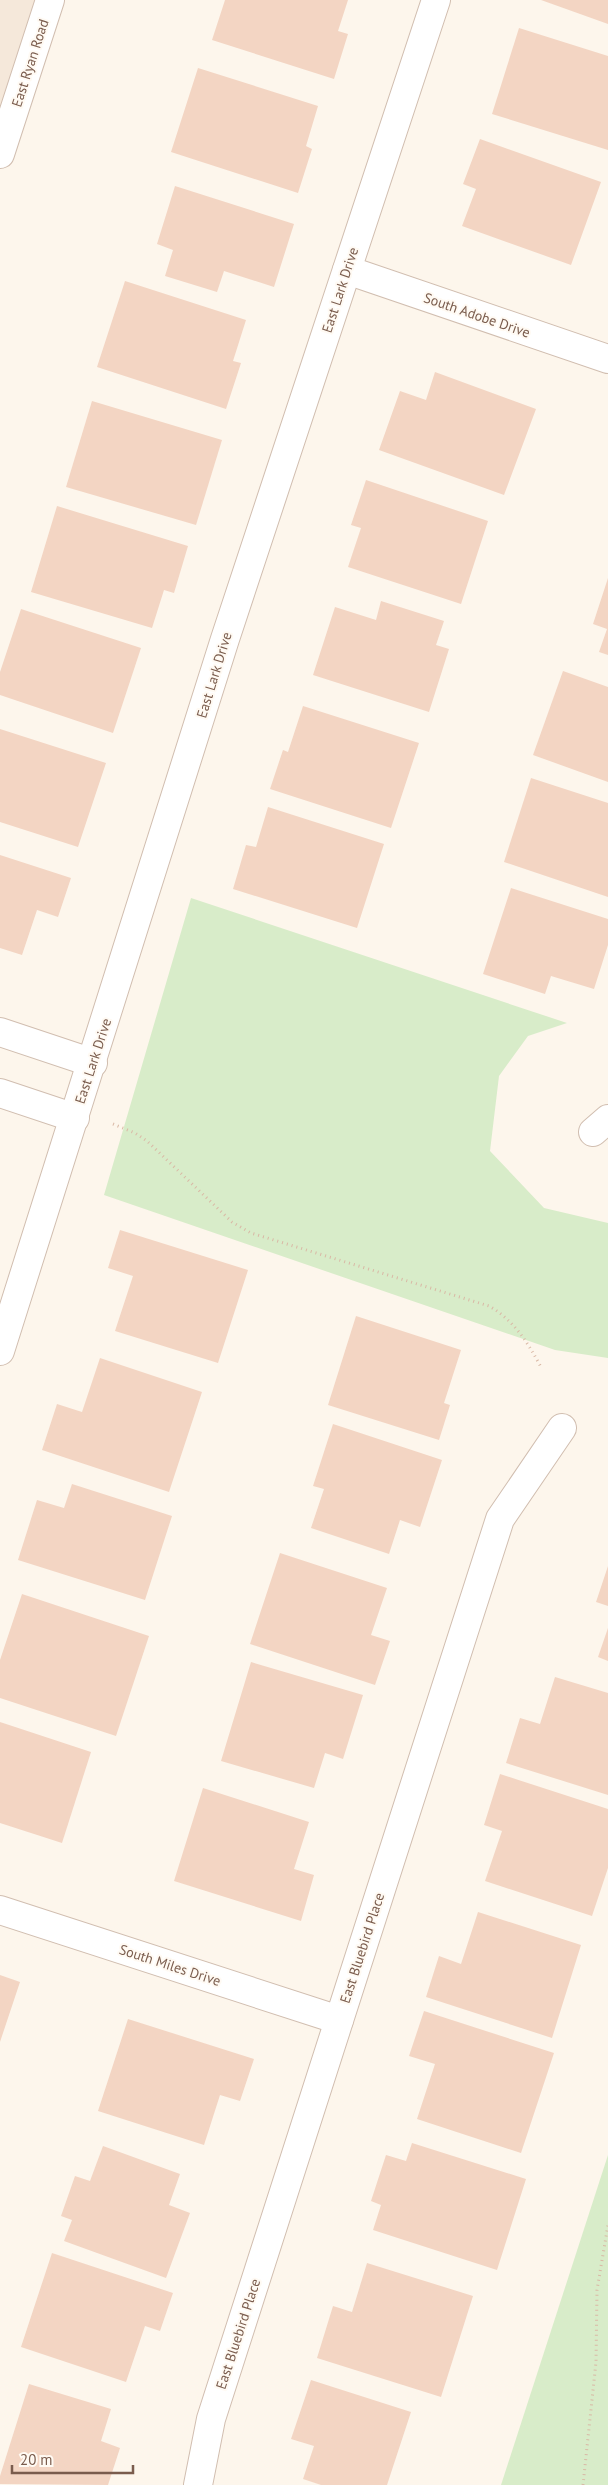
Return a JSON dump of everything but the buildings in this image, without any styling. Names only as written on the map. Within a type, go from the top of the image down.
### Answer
[{"type":"street","name":"East Ryan Road","points":[[0,154],[50,0]]},
{"type":"street","name":"East Lark Drive","points":[[0,1351],[93,1063],[225,639],[436,0]]},
{"type":"street","name":"South Adobe Drive","points":[[346,270],[608,360]]},
{"type":"street","points":[[0,1032],[93,1063]]},
{"type":"street","points":[[0,1093],[75,1118]]},
{"type":"street","name":"East Bluebird Place","points":[[198,2485],[211,2420],[500,1519],[562,1428]]},
{"type":"street","name":"South Miles Drive","points":[[0,1910],[339,2020]]},
{"type":"path","points":[[113,1124],[135,1133],[147,1142],[232,1222],[251,1233],[489,1306],[504,1315],[516,1327],[528,1343],[542,1369]]},
{"type":"path","points":[[583,2485],[596,2362],[597,2290],[608,2225]]},
{"type":"shaded area","points":[[0,0],[50,0],[0,154]]},
{"type":"green space","points":[[191,898],[567,1023],[528,1036],[499,1076],[490,1151],[544,1208],[608,1223],[608,1358],[555,1350],[104,1195]]},
{"type":"green space","points":[[608,2155],[608,2485],[501,2485]]}]
